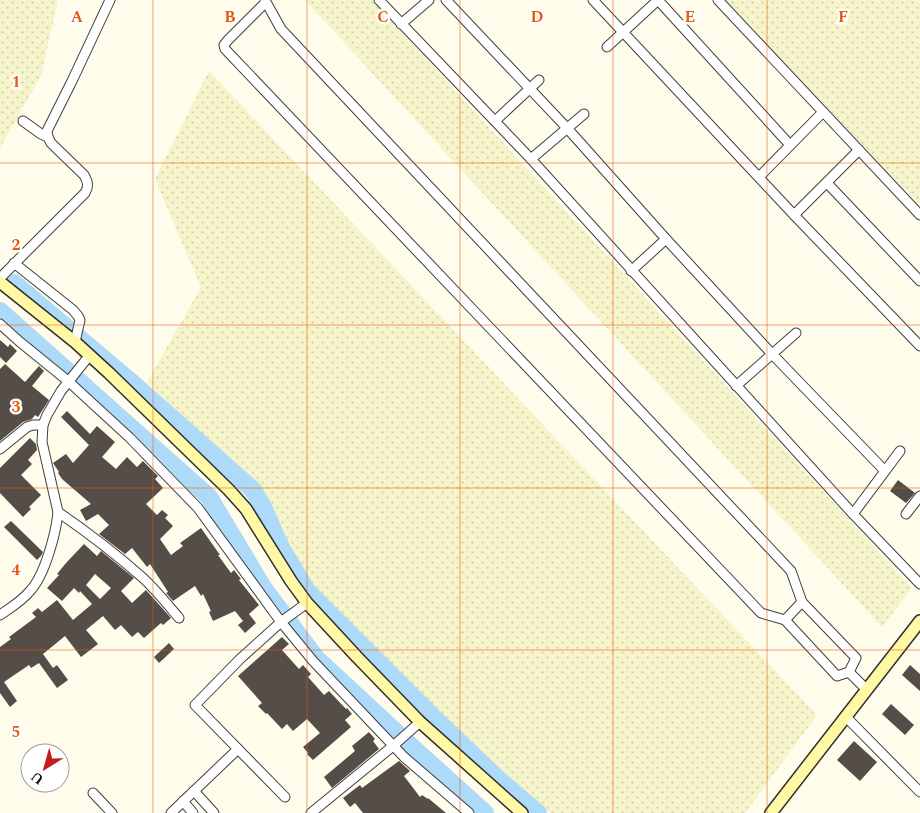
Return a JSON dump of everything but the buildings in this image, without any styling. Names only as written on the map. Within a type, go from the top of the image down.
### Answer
[{"type":"street","points":[[0,278],[85,193],[88,187],[88,181],[84,175],[51,142],[48,137],[48,131],[49,125],[110,0]]},
{"type":"street","points":[[379,0],[531,159],[853,514],[920,584]]},
{"type":"street","points":[[402,24],[429,0]]},
{"type":"street","points":[[446,0],[567,128],[772,354],[885,471]]},
{"type":"street","points":[[593,0],[794,215],[920,346]]},
{"type":"street","points":[[607,47],[658,0],[790,144]]},
{"type":"street","points":[[718,0],[920,215]]},
{"type":"street","points":[[266,1],[281,29],[791,571],[802,602],[856,658],[849,672],[836,676],[785,620],[761,613],[225,49],[224,45],[228,40],[266,1]]},
{"type":"street","points":[[495,121],[539,80]]},
{"type":"street","points":[[759,177],[823,112]]},
{"type":"street","points":[[531,159],[584,114]]},
{"type":"street","points":[[23,121],[48,137]]},
{"type":"street","points":[[794,215],[860,150]]},
{"type":"street","points":[[827,183],[920,281]]},
{"type":"street","points":[[631,271],[666,239]]},
{"type":"street","points":[[14,263],[78,316],[80,320],[76,338]]},
{"type":"street","points":[[0,282],[76,338],[86,360],[123,387],[229,490],[242,504],[290,581],[307,603],[416,725],[522,813]]},
{"type":"street","points":[[0,324],[20,342],[70,379],[198,508],[313,660],[440,789],[468,813]]},
{"type":"street","points":[[736,386],[796,333]]},
{"type":"street","points":[[0,615],[13,607],[31,591],[44,566],[57,523],[58,512],[42,442],[43,425],[55,400],[86,360]]},
{"type":"street","points":[[0,449],[30,425],[43,425]]},
{"type":"street","points":[[853,514],[900,451]]},
{"type":"street","points":[[906,514],[920,496]]},
{"type":"street","points":[[58,512],[94,538],[144,579],[179,618]]},
{"type":"street","points":[[785,620],[802,602]]},
{"type":"street","points":[[285,798],[195,704],[240,659],[283,621],[307,603]]},
{"type":"street","points":[[770,813],[920,621]]},
{"type":"street","points":[[849,672],[867,690]]},
{"type":"street","points":[[846,717],[920,792]]},
{"type":"street","points":[[311,813],[416,725]]},
{"type":"street","points":[[171,813],[238,749]]},
{"type":"street","points":[[194,791],[214,813]]},
{"type":"street","points":[[93,793],[112,813]]},
{"type":"street","points":[[183,801],[193,813]]},
{"type":"shaded area","points":[[0,0],[58,0],[41,76],[0,148]]},
{"type":"shaded area","points":[[305,0],[372,0],[912,588],[882,627]]},
{"type":"shaded area","points":[[725,0],[920,0],[920,205]]},
{"type":"shaded area","points":[[209,71],[817,715],[745,813],[551,813],[465,743],[314,591],[264,502],[147,382],[201,287],[155,179]]},
{"type":"waterway","points":[[14,283],[130,381],[253,490],[264,509],[281,548],[307,591],[435,719],[497,778],[538,813]]},
{"type":"waterway","points":[[0,311],[209,497],[264,589],[316,658],[485,813]]}]
